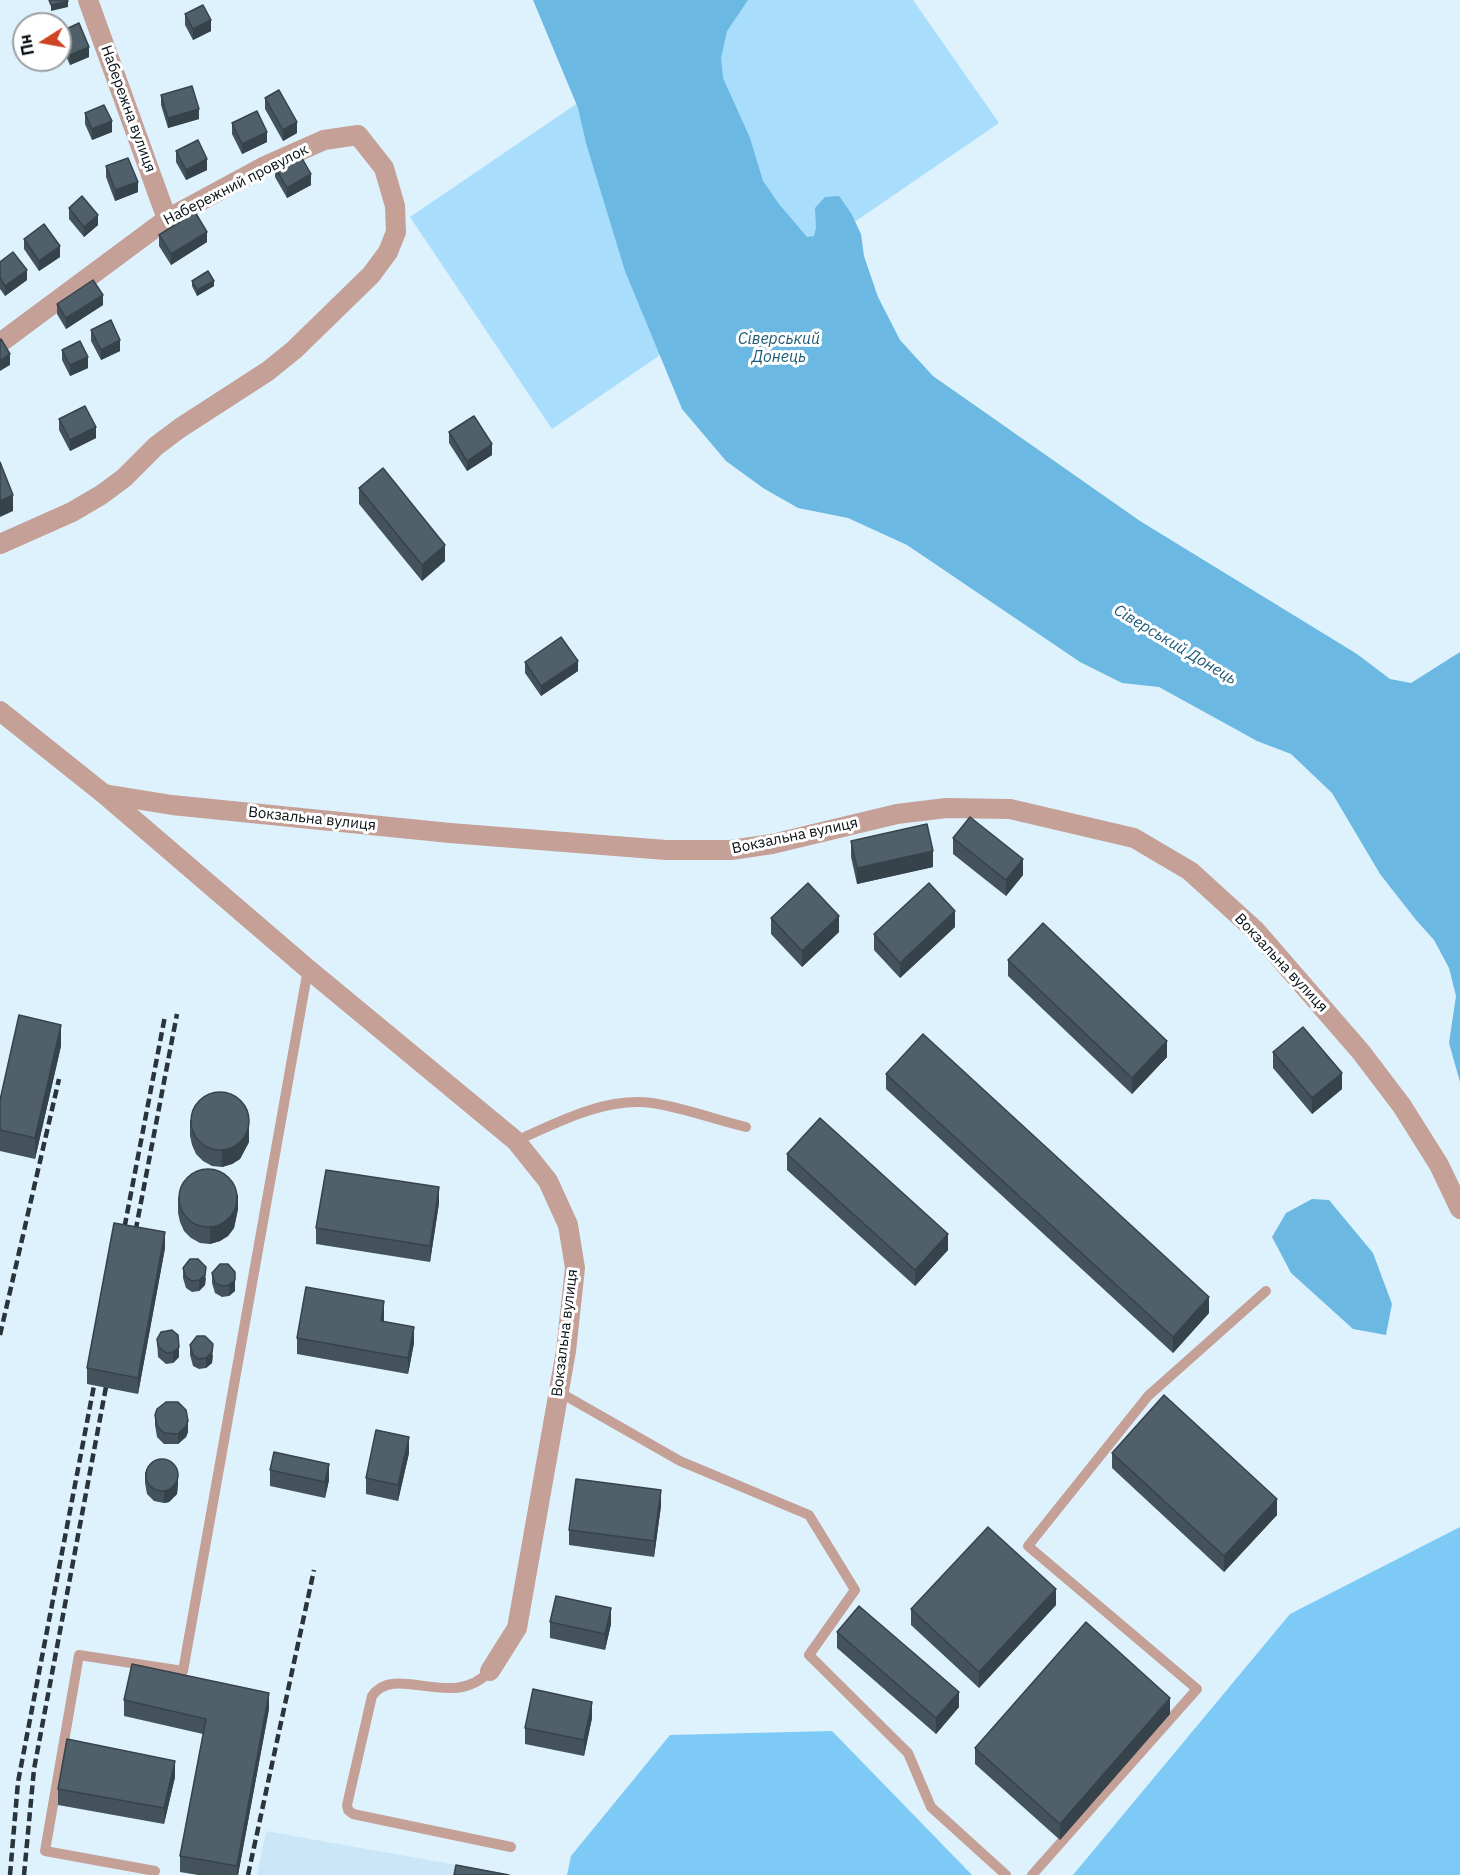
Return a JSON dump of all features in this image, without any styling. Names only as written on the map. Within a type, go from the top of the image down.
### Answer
[{"type":"street","name":"Набережна вулиця","points":[[88,0],[167,219]]},
{"type":"street","name":"Набережний провулок","points":[[0,343],[167,219],[263,167],[324,140],[358,135],[384,168],[395,206],[396,232],[388,252],[371,275],[294,350],[268,371],[156,446],[124,478],[101,495],[72,512],[0,544]]},
{"type":"street","name":"Вокзальна вулиця","points":[[0,711],[104,794],[308,969],[516,1141],[548,1181],[568,1225],[575,1268],[566,1351],[517,1628],[490,1671]]},
{"type":"street","name":"Вокзальна вулиця","points":[[104,794],[172,804],[450,833],[666,850],[731,850],[772,844],[897,814],[946,808],[1010,809],[1134,838],[1190,872],[1256,931],[1361,1052],[1402,1106],[1439,1165],[1460,1209]]},
{"type":"lane","points":[[155,1870],[45,1851],[79,1655],[183,1671],[308,969]]},
{"type":"lane","points":[[516,1141],[573,1115],[621,1104],[652,1103],[746,1127]]},
{"type":"lane","points":[[1032,1875],[1197,1689],[1028,1546],[1148,1396],[1266,1291]]},
{"type":"lane","points":[[559,1392],[680,1461],[809,1515],[855,1590],[809,1655],[908,1754],[931,1807],[1006,1875]]},
{"type":"lane","points":[[490,1671],[483,1679],[463,1688],[394,1683],[377,1689],[372,1696],[346,1805],[353,1814],[511,1847]]},
{"type":"shaded area","points":[[729,0],[913,0],[999,123],[552,429],[410,217]]},
{"type":"shaded area","points":[[1460,1527],[1460,1875],[1073,1875],[1290,1614]]},
{"type":"shaded area","points":[[832,1731],[972,1875],[567,1875],[571,1856],[670,1735]]},
{"type":"shaded area","points":[[266,1831],[513,1875],[257,1875]]},
{"type":"water","name":"Сіверський Донець","points":[[533,0],[748,0],[727,31],[721,58],[723,78],[750,138],[763,181],[807,237],[814,236],[815,208],[825,197],[839,196],[851,213],[861,234],[864,256],[878,297],[900,340],[933,376],[1140,521],[1357,654],[1390,679],[1411,683],[1460,652],[1460,1082],[1449,1043],[1456,996],[1449,968],[1434,940],[1380,874],[1332,793],[1291,754],[1257,741],[1159,687],[1122,683],[1080,662],[907,545],[848,518],[798,508],[763,488],[726,461],[682,409],[625,271],[586,143],[578,108]]},
{"type":"water","points":[[1312,1199],[1329,1200],[1373,1253],[1392,1304],[1386,1335],[1353,1329],[1291,1273],[1272,1237],[1286,1213]]},
{"type":"building","points":[[49,0],[67,0],[68,1],[51,5]]},
{"type":"building","points":[[203,5],[211,20],[193,29],[185,14]]},
{"type":"building","points":[[79,23],[89,47],[72,54],[72,26]]},
{"type":"building","points":[[192,86],[199,109],[168,118],[161,95]]},
{"type":"building","points":[[279,90],[297,122],[283,130],[265,98]]},
{"type":"building","points":[[104,105],[112,121],[92,129],[85,113]]},
{"type":"building","points":[[257,111],[267,132],[242,144],[232,123]]},
{"type":"building","points":[[198,140],[207,159],[186,170],[176,151]]},
{"type":"building","points":[[299,153],[311,174],[287,188],[275,167]]},
{"type":"building","points":[[128,158],[138,182],[115,190],[106,166]]},
{"type":"building","points":[[82,196],[98,215],[84,227],[69,208]]},
{"type":"building","points":[[195,212],[207,232],[171,254],[159,235]]},
{"type":"building","points":[[44,224],[60,246],[39,261],[24,239]]},
{"type":"building","points":[[13,252],[27,270],[5,286],[0,278],[0,262]]},
{"type":"building","points":[[208,271],[214,281],[197,290],[192,281]]},
{"type":"building","points":[[93,280],[103,295],[66,318],[57,304]]},
{"type":"building","points":[[111,320],[120,340],[101,350],[91,330]]},
{"type":"building","points":[[0,340],[10,354],[0,361]]},
{"type":"building","points":[[80,341],[88,357],[70,365],[62,350]]},
{"type":"building","points":[[85,406],[96,427],[70,440],[59,419]]},
{"type":"building","points":[[474,416],[492,444],[467,461],[449,432]]},
{"type":"building","points":[[0,462],[13,495],[0,501]]},
{"type":"building","points":[[383,468],[445,545],[422,565],[359,488]]},
{"type":"building","points":[[561,637],[578,661],[541,686],[525,662]]},
{"type":"building","points":[[970,817],[1023,859],[1006,880],[953,838]]},
{"type":"building","points":[[927,824],[933,851],[857,868],[851,841]]},
{"type":"building","points":[[808,883],[839,916],[802,951],[771,918]]},
{"type":"building","points":[[929,883],[955,911],[900,963],[874,934]]},
{"type":"building","points":[[1043,923],[1167,1041],[1132,1078],[1008,960]]},
{"type":"building","points":[[19,1015],[61,1025],[35,1138],[0,1130],[0,1100]]},
{"type":"building","points":[[1303,1027],[1342,1073],[1312,1098],[1273,1052]]},
{"type":"building","points":[[923,1034],[1209,1297],[1173,1337],[886,1074]]},
{"type":"building","points":[[214,1092],[226,1092],[241,1100],[249,1115],[249,1127],[241,1142],[226,1150],[214,1150],[199,1142],[191,1127],[191,1115],[199,1100]]},
{"type":"building","points":[[820,1118],[948,1234],[915,1270],[787,1154]]},
{"type":"building","points":[[202,1169],[214,1169],[229,1177],[237,1192],[237,1204],[229,1219],[214,1227],[202,1227],[187,1219],[179,1204],[179,1192],[187,1177]]},
{"type":"building","points":[[326,1170],[439,1187],[430,1246],[316,1228]]},
{"type":"building","points":[[114,1223],[165,1232],[138,1378],[87,1368]]},
{"type":"building","points":[[190,1259],[198,1259],[206,1267],[205,1275],[199,1280],[192,1281],[186,1277],[183,1268]]},
{"type":"building","points":[[220,1264],[228,1264],[235,1272],[235,1280],[229,1285],[222,1286],[215,1283],[212,1273]]},
{"type":"building","points":[[306,1287],[384,1301],[381,1321],[414,1327],[408,1358],[297,1338]]},
{"type":"building","points":[[172,1330],[178,1335],[179,1347],[173,1352],[166,1353],[158,1346],[157,1339],[161,1332]]},
{"type":"building","points":[[197,1336],[205,1336],[213,1344],[212,1352],[206,1358],[199,1359],[193,1355],[190,1345]]},
{"type":"building","points":[[1164,1395],[1277,1499],[1224,1556],[1112,1453]]},
{"type":"building","points":[[166,1402],[178,1402],[186,1410],[188,1421],[178,1434],[164,1433],[157,1426],[155,1415],[157,1409]]},
{"type":"building","points":[[376,1430],[409,1437],[398,1485],[366,1478]]},
{"type":"building","points":[[274,1452],[329,1464],[325,1482],[270,1470]]},
{"type":"building","points":[[162,1459],[174,1463],[178,1475],[174,1487],[162,1491],[150,1487],[146,1475],[150,1463]]},
{"type":"building","points":[[576,1479],[661,1490],[654,1541],[569,1530]]},
{"type":"building","points":[[988,1527],[1056,1589],[979,1672],[911,1609]]},
{"type":"building","points":[[556,1596],[611,1608],[605,1634],[550,1622]]},
{"type":"building","points":[[859,1606],[959,1692],[936,1718],[837,1632]]},
{"type":"building","points":[[1086,1622],[1170,1698],[1060,1824],[975,1748]]},
{"type":"building","points":[[132,1664],[269,1693],[237,1866],[180,1856],[206,1719],[124,1700]]},
{"type":"building","points":[[533,1689],[592,1702],[584,1740],[525,1728]]},
{"type":"building","points":[[67,1739],[175,1761],[164,1808],[58,1789]]},
{"type":"building","points":[[456,1865],[509,1875],[454,1875]]},
{"type":"railway","points":[[133,1244],[177,1014]]},
{"type":"railway","points":[[122,1240],[165,1016]]},
{"type":"railway","points":[[0,1335],[59,1079]]},
{"type":"railway","points":[[10,1875],[18,1782],[97,1370]]},
{"type":"railway","points":[[24,1875],[34,1769],[109,1371]]},
{"type":"railway","points":[[248,1875],[314,1570]]}]
